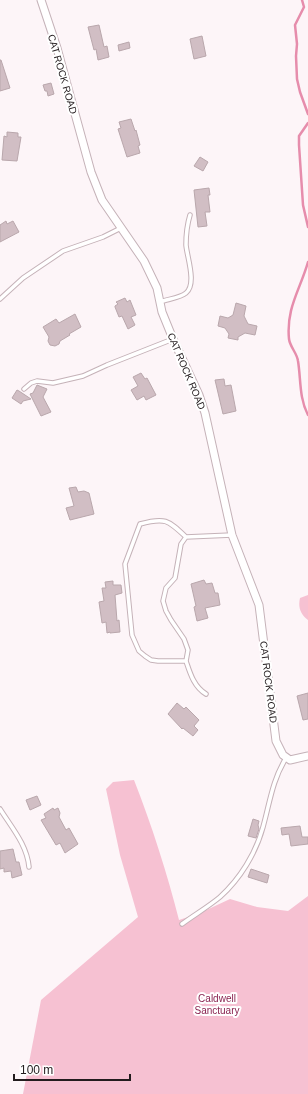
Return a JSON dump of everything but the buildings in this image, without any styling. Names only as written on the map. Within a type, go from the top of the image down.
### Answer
[{"type":"street","name":"CAT ROCK ROAD","points":[[43,1],[91,172],[102,200],[144,261],[157,288],[162,312],[199,395],[205,413],[232,535],[259,604],[276,741],[283,755],[287,757]]},
{"type":"street","points":[[287,757],[290,760],[308,756]]},
{"type":"lane","points":[[160,302],[185,293],[190,288],[191,282],[186,246],[187,226],[190,215]]},
{"type":"lane","points":[[0,299],[23,278],[63,251],[121,228]]},
{"type":"lane","points":[[24,389],[31,383],[37,381],[53,383],[83,376],[173,339]]},
{"type":"lane","points":[[186,661],[151,660],[139,651],[131,630],[125,564],[140,524],[155,520],[163,520],[170,523],[186,537],[232,535]]},
{"type":"lane","points":[[186,537],[181,544],[175,578],[166,588],[163,601],[166,611],[184,639],[188,650],[186,661],[192,678],[200,691],[206,694]]},
{"type":"lane","points":[[182,924],[219,897],[235,881],[250,857],[259,838],[272,788],[287,757]]},
{"type":"lane","points":[[0,809],[26,849],[29,867]]},
{"type":"green space","points":[[308,595],[308,620],[301,613],[299,604],[300,598]]},
{"type":"green space","name":"Caldwell Sanctuary","points":[[134,780],[159,850],[179,920],[200,913],[230,899],[257,907],[288,911],[308,896],[308,1094],[23,1094],[41,1000],[138,917],[120,855],[106,789],[113,782]]},
{"type":"waterway","points":[[302,0],[304,7],[295,25],[297,44],[297,79],[308,114]]},
{"type":"waterway","points":[[308,123],[299,136],[303,205],[308,227]]},
{"type":"waterway","points":[[308,262],[294,299],[289,328],[289,339],[297,358],[303,402],[308,415]]}]
